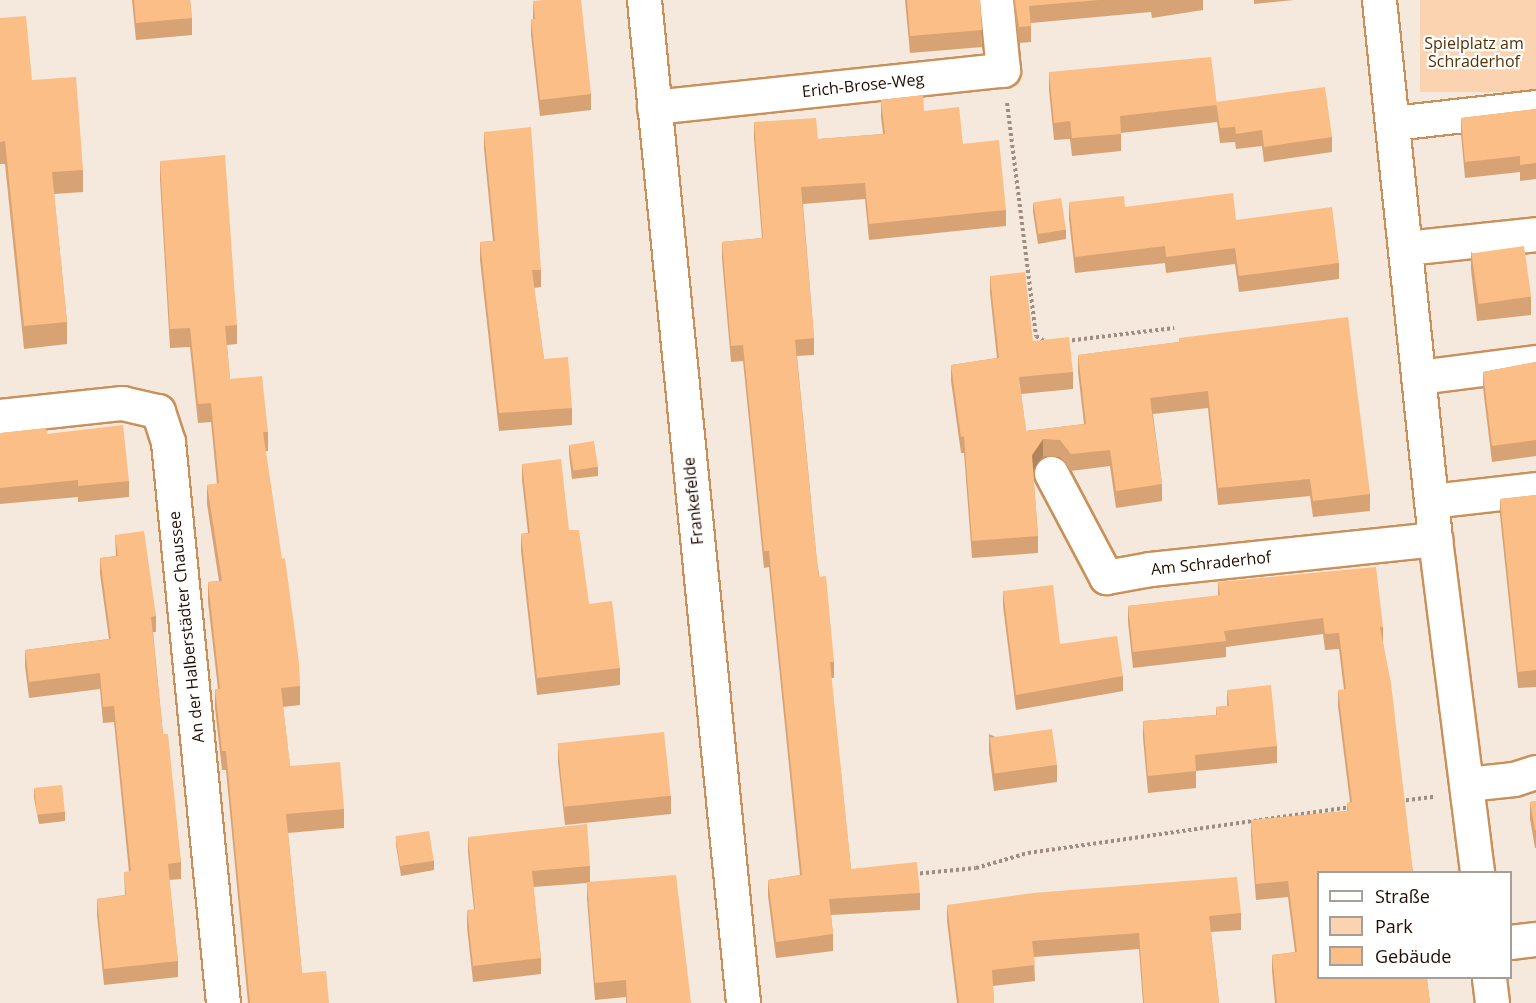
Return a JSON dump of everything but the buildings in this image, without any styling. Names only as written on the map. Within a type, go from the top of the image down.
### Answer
[{"type":"street","name":"Frankefelde","points":[[644,0],[743,1003]]},
{"type":"street","points":[[996,0],[1003,70]]},
{"type":"street","points":[[1379,0],[1435,539],[1477,871]]},
{"type":"street","name":"Erich-Brose-Weg","points":[[654,107],[1003,70]]},
{"type":"street","points":[[1393,123],[1536,107]]},
{"type":"street","points":[[1406,248],[1536,234]]},
{"type":"street","points":[[1419,377],[1536,362]]},
{"type":"street","name":"An der Halberstädter Chaussee","points":[[0,416],[122,403],[158,411],[168,442],[223,1003]]},
{"type":"street","name":"Am Schraderhof","points":[[1051,473],[1106,577],[1150,569],[1435,539]]},
{"type":"street","points":[[1431,501],[1536,489]]},
{"type":"street","points":[[1468,788],[1536,772]]},
{"type":"street","points":[[1512,942],[1536,939]]},
{"type":"street","points":[[1489,979],[1492,1003]]},
{"type":"path","points":[[1003,70],[1036,336],[1048,344]]},
{"type":"path","points":[[1060,342],[1174,328]]},
{"type":"path","points":[[1394,802],[1468,788]]},
{"type":"path","points":[[906,875],[975,868],[1028,853],[1362,805]]},
{"type":"green space","name":"Spielplatz am Schraderhof","points":[[1420,0],[1536,0],[1536,92],[1420,92]]}]
